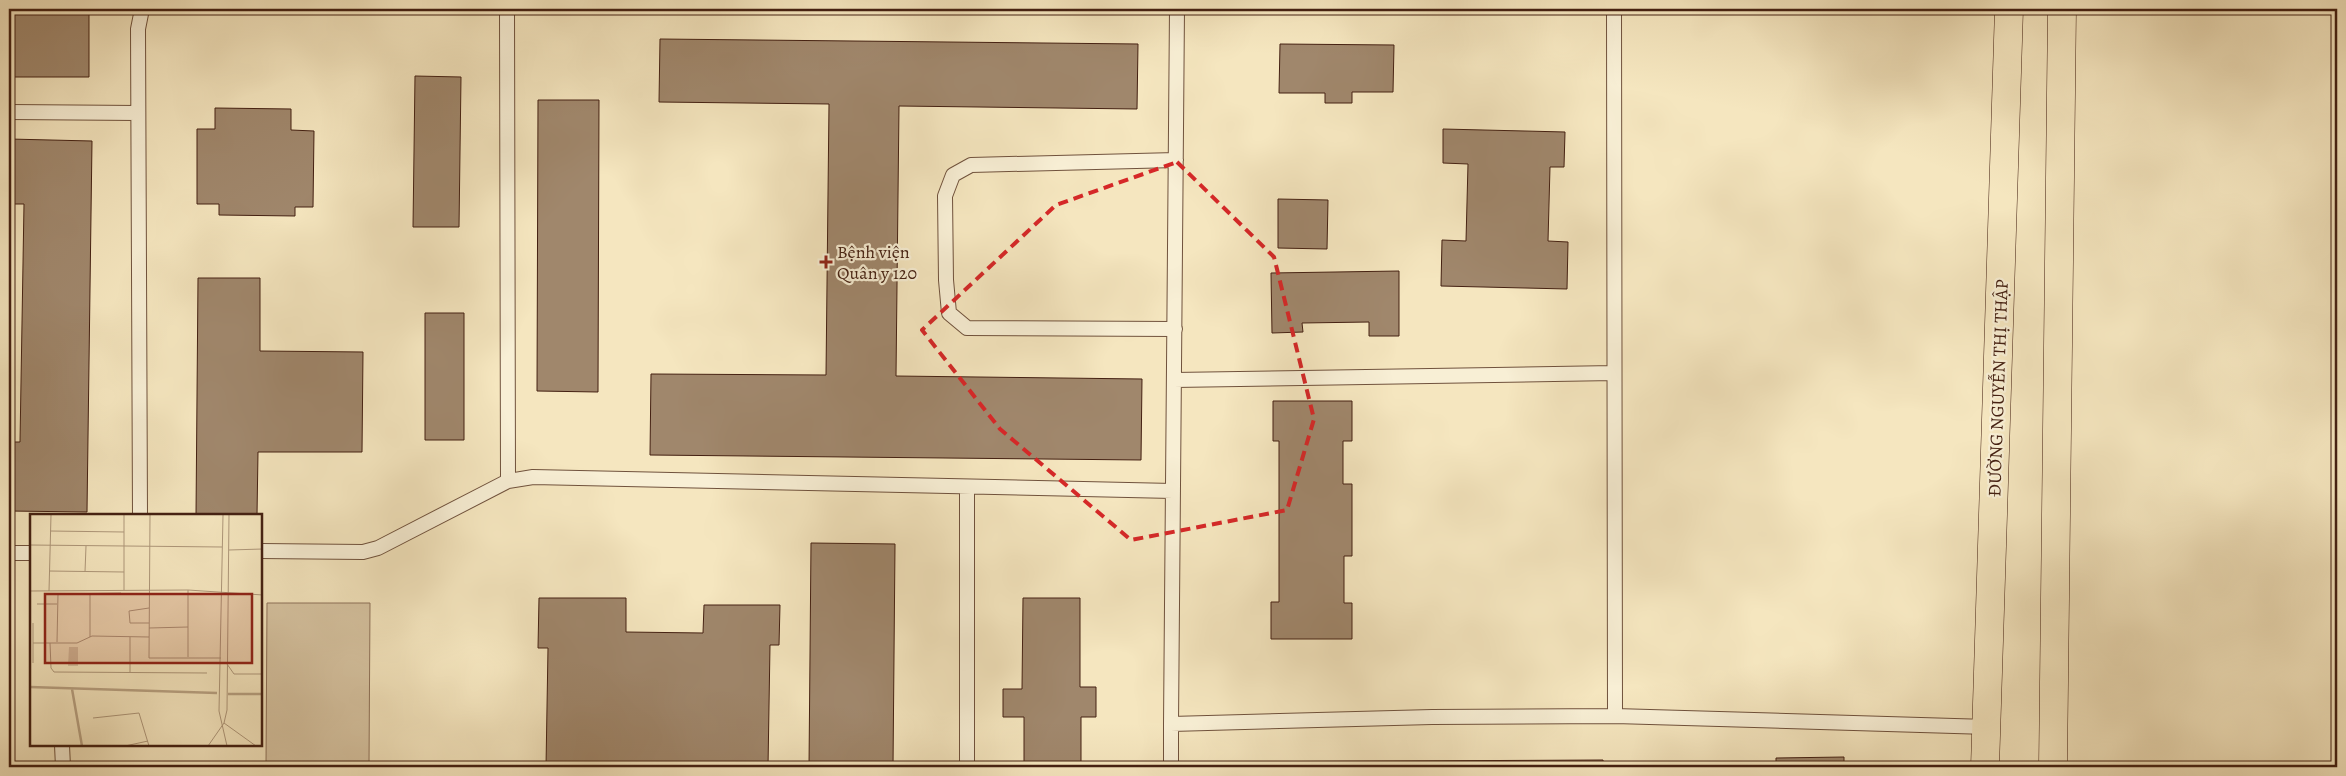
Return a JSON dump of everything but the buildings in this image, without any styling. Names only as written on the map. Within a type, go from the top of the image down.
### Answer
[{"type":"highway","name":"ĐƯỜNG NGUYỄN THỊ THẬP","points":[[1985,767],[1988,727],[2009,9]]},
{"type":"highway","points":[[2053,767],[2062,9]]},
{"type":"lane","points":[[140,514],[138,29],[142,9]]},
{"type":"lane","points":[[507,9],[508,481]]},
{"type":"lane","points":[[1171,767],[1177,9]]},
{"type":"lane","points":[[1614,9],[1615,716]]},
{"type":"lane","points":[[9,112],[138,113]]},
{"type":"lane","points":[[1174,329],[967,328],[949,313],[946,280],[945,196],[954,175],[971,165],[1176,160]]},
{"type":"lane","points":[[1174,380],[1614,372]]},
{"type":"lane","points":[[262,551],[363,552],[378,548],[508,481],[533,477],[1173,491]]},
{"type":"lane","points":[[967,486],[967,767]]},
{"type":"lane","points":[[9,553],[30,553]]},
{"type":"lane","points":[[1171,724],[1432,717],[1615,716],[1988,727]]},
{"type":"lane","points":[[62,746],[63,767]]},
{"type":"highlighted area","points":[[1177,162],[1274,257],[1314,419],[1287,510],[1131,540],[1000,429],[922,330],[1056,205]]},
{"type":"shaded area","points":[[267,603],[370,603],[369,767],[266,767]]},
{"type":"place","name":"Bệnh viện Quân y 120","points":[[826,262]]}]
